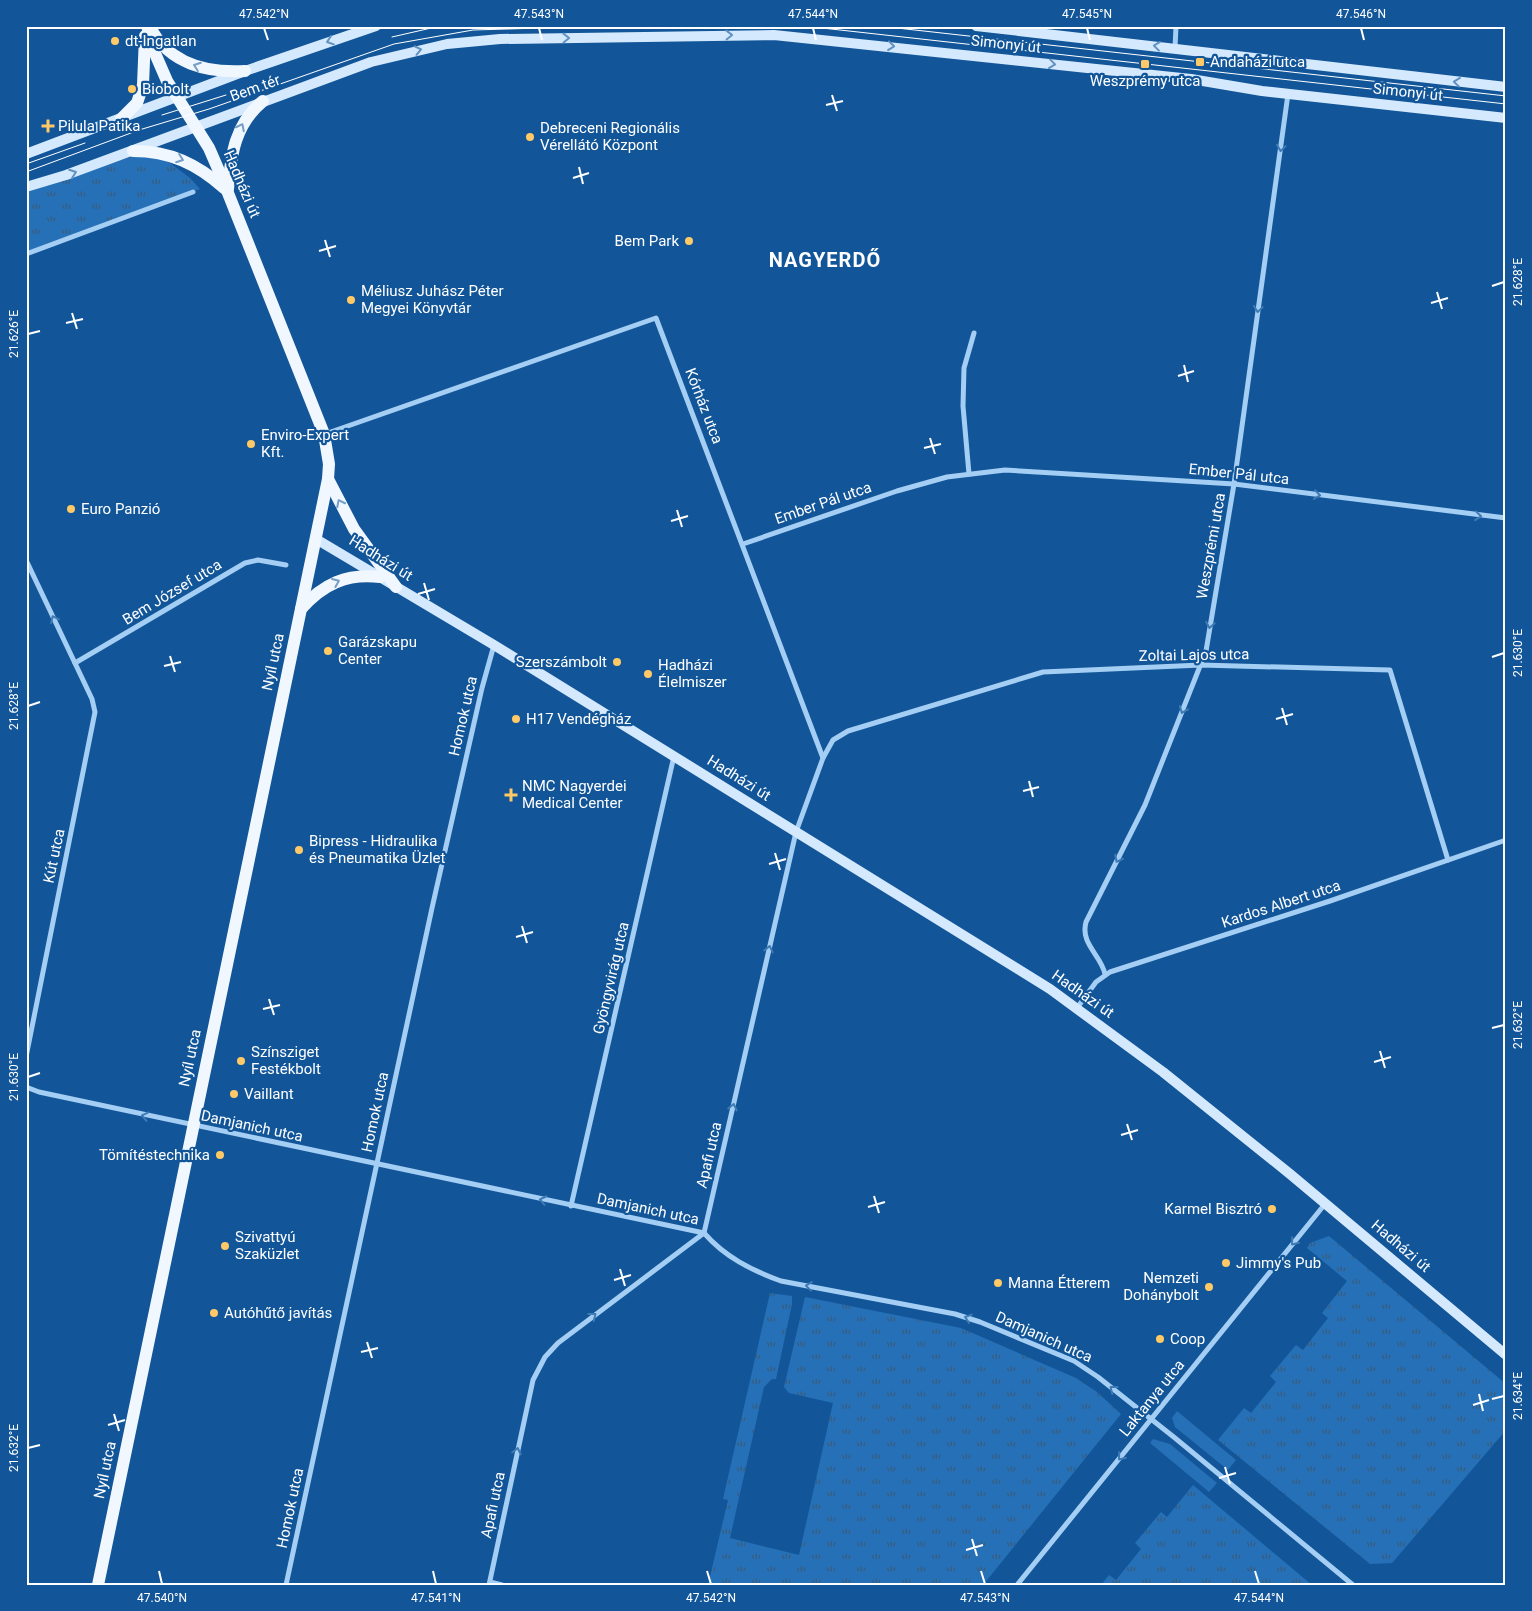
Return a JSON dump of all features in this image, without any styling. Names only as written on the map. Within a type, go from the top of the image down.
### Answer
[{"type":"main road","points":[[147,26],[174,56],[197,68],[221,72],[245,71]]},
{"type":"main road","points":[[121,119],[137,103],[144,84],[147,26]]},
{"type":"main road","name":"Hadházi út","points":[[147,26],[154,51],[177,98],[209,148],[228,191],[324,434],[329,464],[328,479],[316,539]]},
{"type":"main road","points":[[228,191],[233,152],[240,128],[249,114],[263,101]]},
{"type":"main road","points":[[132,151],[154,151],[185,160],[204,170],[228,191]]},
{"type":"main road","points":[[328,479],[354,528],[396,587]]},
{"type":"main road","name":"Nyíl utca","points":[[98,1585],[192,1126],[316,539]]},
{"type":"main road","points":[[301,609],[314,596],[334,582],[358,576],[380,577]]},
{"type":"street","name":"Bem tér","points":[[26,154],[245,71],[376,26]]},
{"type":"street","name":"Simonyi út","points":[[976,26],[1506,87]]},
{"type":"street","points":[[1175,48],[1176,26]]},
{"type":"street","name":"Simonyi út","points":[[500,39],[774,35],[1191,79],[1288,94],[1506,118]]},
{"type":"street","name":"Bem tér","points":[[26,187],[66,176],[263,101],[397,54],[447,44],[500,39]]},
{"type":"street","name":"Weszprémi utca","points":[[1105,974],[1101,960],[1086,940],[1085,926],[1145,804],[1206,651],[1234,484],[1288,94]]},
{"type":"street","points":[[26,254],[193,192]]},
{"type":"street","name":"Kórház utca","points":[[324,434],[656,318],[744,544],[823,758]]},
{"type":"street","points":[[969,474],[963,406],[964,368],[974,333]]},
{"type":"street","name":"Ember Pál utca","points":[[744,544],[897,491],[947,477],[1005,470],[1234,484],[1506,518]]},
{"type":"street","name":"Hadházi út","points":[[316,539],[674,756],[1014,966],[1077,1008],[1163,1072],[1506,1355]]},
{"type":"street","name":"Kút utca","points":[[26,560],[94,704],[95,717],[26,1057]]},
{"type":"street","name":"Bem József utca","points":[[75,664],[248,562],[258,560],[286,565]]},
{"type":"street","name":"Homok utca","points":[[286,1585],[376,1164],[482,688],[494,646]]},
{"type":"street","name":"Zoltai Lajos utca","points":[[823,758],[833,740],[848,731],[1042,672],[1201,665],[1390,670],[1448,860]]},
{"type":"street","name":"Gyöngyvirág utca","points":[[571,1206],[674,756]]},
{"type":"street","points":[[796,832],[823,758]]},
{"type":"street","name":"Apafi utca","points":[[489,1583],[529,1394],[542,1362],[565,1338],[704,1233],[796,832]]},
{"type":"street","name":"Kardos Albert utca","points":[[1077,1008],[1096,982],[1105,974],[1330,901],[1506,840]]},
{"type":"street","name":"Damjanich utca","points":[[26,1087],[39,1092],[192,1126],[704,1233],[728,1255],[756,1271],[781,1281],[942,1311],[988,1326],[1083,1366],[1152,1419],[1353,1585]]},
{"type":"street","name":"Laktanya utca","points":[[1017,1585],[1325,1204]]},
{"type":"street","points":[[489,1583],[502,1585]]},
{"type":"green space","points":[[133,151],[154,151],[190,178],[200,189],[26,254],[26,187]]},
{"type":"green space","points":[[1329,1236],[1506,1384],[1506,1430],[1392,1563],[1370,1564],[1218,1440],[1244,1408],[1251,1413],[1276,1382],[1270,1376],[1296,1345],[1303,1350],[1328,1318],[1322,1313],[1347,1281],[1307,1248],[1310,1243]]},
{"type":"green space","points":[[770,1293],[792,1296],[792,1304],[776,1379],[772,1379],[764,1387],[730,1538],[799,1555],[833,1403],[789,1393],[784,1387],[805,1297],[961,1328],[1076,1378],[1097,1392],[1121,1414],[983,1585],[708,1585],[728,1500],[723,1499]]},
{"type":"green space","points":[[1177,1411],[1236,1460],[1228,1470],[1175,1427],[1172,1418]]},
{"type":"green space","points":[[1153,1439],[1170,1444],[1217,1483],[1209,1492],[1150,1443]]},
{"type":"green space","points":[[1193,1485],[1312,1585],[1101,1585],[1109,1575],[1116,1580],[1141,1549],[1135,1543],[1161,1512],[1167,1517]]},
{"type":"tram line","points":[[392,37],[440,26]]},
{"type":"tram line","points":[[26,172],[139,130],[209,109],[394,44],[473,30],[609,26]]},
{"type":"tram line","points":[[804,26],[1506,104]]},
{"type":"tram line","points":[[879,26],[1506,96]]},
{"type":"tram line","points":[[162,115],[226,95]]},
{"type":"tram line","points":[[26,164],[85,143]]},
{"type":"place","name":"dt-Ingatlan","points":[[115,41]]},
{"type":"place","name":"Andaházi utca","points":[[1200,62]]},
{"type":"place","name":"Weszprémy utca","points":[[1145,64]]},
{"type":"place","name":"Biobolt","points":[[132,89]]},
{"type":"place","name":"Pilula Patika","points":[[48,126]]},
{"type":"place","name":"Debreceni Regionális Vérellátó Központ","points":[[530,137]]},
{"type":"place","name":"Bem Park","points":[[689,241]]},
{"type":"place","name":"Méliusz Juhász Péter Megyei Könyvtár","points":[[351,300]]},
{"type":"place","name":"Enviro-Expert Kft.","points":[[251,444]]},
{"type":"place","name":"Euro Panzió","points":[[71,509]]},
{"type":"place","name":"Garázskapu Center","points":[[328,651]]},
{"type":"place","name":"Szerszámbolt","points":[[617,662]]},
{"type":"place","name":"Hadházi Élelmiszer","points":[[648,674]]},
{"type":"place","name":"H17 Vendégház","points":[[516,719]]},
{"type":"place","name":"NMC Nagyerdei Medical Center","points":[[511,795]]},
{"type":"place","name":"Bipress - Hidraulika és Pneumatika Üzlet","points":[[299,850]]},
{"type":"place","name":"Színsziget Festékbolt","points":[[241,1061]]},
{"type":"place","name":"Vaillant","points":[[234,1094]]},
{"type":"place","name":"Tömítéstechnika","points":[[220,1155]]},
{"type":"place","name":"Karmel Bisztró","points":[[1272,1209]]},
{"type":"place","name":"Szivattyú Szaküzlet","points":[[225,1246]]},
{"type":"place","name":"Jimmy's Pub","points":[[1226,1263]]},
{"type":"place","name":"Manna Étterem","points":[[998,1283]]},
{"type":"place","name":"Nemzeti Dohánybolt","points":[[1209,1287]]},
{"type":"place","name":"Autóhűtő javítás","points":[[214,1313]]},
{"type":"place","name":"Coop","points":[[1160,1339]]},
{"type":"district","name":"NAGYERDŐ","points":[[825,260]]}]
